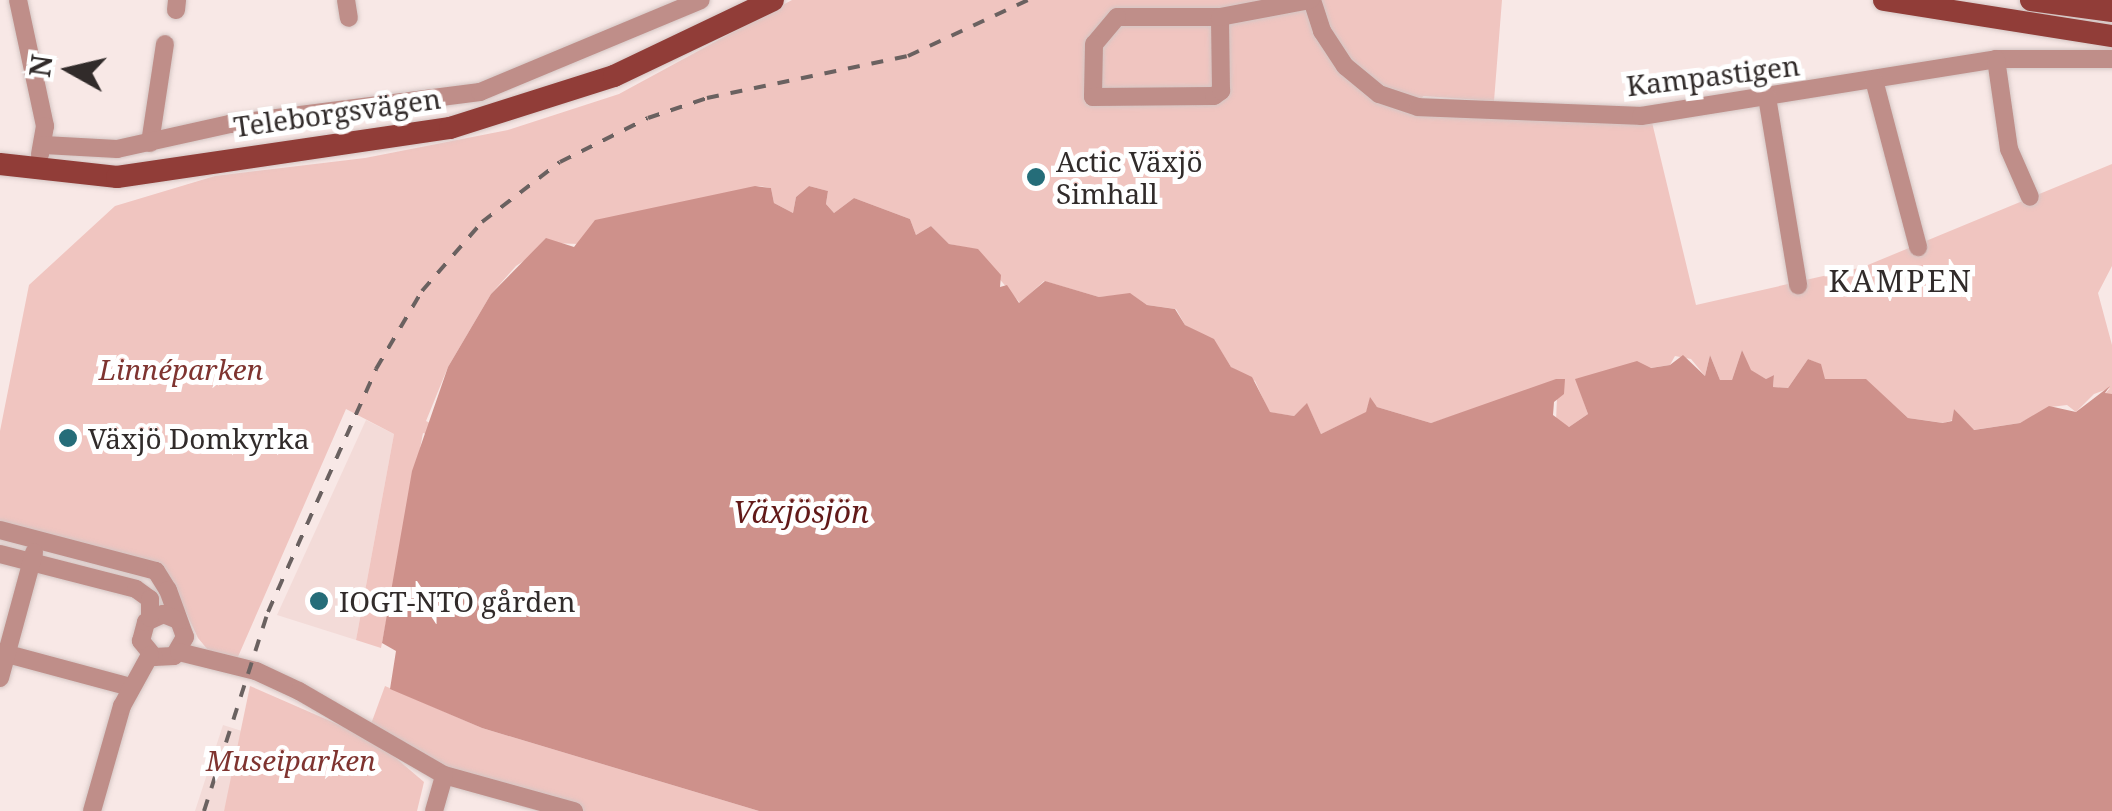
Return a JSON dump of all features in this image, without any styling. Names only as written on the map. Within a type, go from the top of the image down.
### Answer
[{"type":"main road","name":"Teleborgsvägen","points":[[2,163],[36,170],[117,176],[450,128],[614,76],[774,0]]},
{"type":"main road","points":[[1884,0],[2112,36]]},
{"type":"main road","points":[[2030,0],[2112,11]]},
{"type":"street","points":[[18,0],[44,144],[36,170]]},
{"type":"street","name":"Kampastigen","points":[[1220,17],[1221,90],[1214,96],[1094,97],[1094,44],[1117,18],[1220,17],[1310,0],[1330,48],[1345,66],[1379,94],[1418,107],[1641,116],[1996,60],[2112,59]]},
{"type":"street","points":[[44,144],[117,149],[230,124],[480,92],[694,2]]},
{"type":"street","points":[[150,143],[165,44]]},
{"type":"street","points":[[1996,60],[2010,150],[2030,198]]},
{"type":"street","points":[[1874,80],[1918,247]]},
{"type":"street","points":[[1767,97],[1798,285]]},
{"type":"street","points":[[0,530],[144,564],[168,590],[185,637],[180,652]]},
{"type":"street","points":[[0,678],[3,653],[38,540]]},
{"type":"street","points":[[0,554],[146,594],[150,618]]},
{"type":"street","points":[[146,650],[141,632],[150,618],[164,614],[178,620]]},
{"type":"street","points":[[146,650],[166,659],[180,652],[244,668],[300,692],[444,776],[574,811]]},
{"type":"street","points":[[92,811],[131,687],[127,677],[146,650]]},
{"type":"street","points":[[3,653],[131,687]]},
{"type":"street","points":[[434,811],[444,776]]},
{"type":"shaded area","points":[[366,420],[394,434],[356,640],[277,615]]},
{"type":"shaded area","points":[[223,725],[245,732],[224,811],[195,811]]},
{"type":"green space","name":"Linnéparken","points":[[792,0],[1312,0],[1331,48],[1399,103],[1650,114],[1696,305],[1863,267],[2112,164],[2112,266],[2098,293],[2112,345],[2112,394],[2105,394],[2110,388],[2094,394],[2076,412],[2067,405],[2051,407],[2020,423],[1973,430],[1954,409],[1953,420],[1944,423],[1908,418],[1865,379],[1824,379],[1820,364],[1808,359],[1788,388],[1773,387],[1774,375],[1766,379],[1750,370],[1742,350],[1732,380],[1720,380],[1710,355],[1705,376],[1691,359],[1675,356],[1670,365],[1576,379],[1588,414],[1569,427],[1556,421],[1557,398],[1544,387],[1431,423],[1377,407],[1370,399],[1366,413],[1321,434],[1307,404],[1294,416],[1269,412],[1255,381],[1231,367],[1214,340],[1185,325],[1176,309],[1147,305],[1131,294],[1099,297],[1044,281],[1020,303],[974,249],[949,244],[931,226],[916,235],[910,219],[854,198],[834,213],[826,204],[828,191],[809,186],[796,197],[793,213],[774,203],[771,188],[759,186],[595,221],[579,244],[551,243],[516,266],[491,294],[448,367],[426,421],[432,424],[429,435],[423,433],[381,648],[356,640],[394,434],[346,409],[237,659],[208,650],[198,638],[173,585],[155,564],[0,521],[0,431],[29,285],[115,206],[215,176],[365,158],[508,130],[619,94]]},
{"type":"green space","points":[[1319,0],[1502,0],[1494,101],[1423,96],[1420,102],[1360,77],[1329,34]]},
{"type":"green space","name":"Museiparken","points":[[250,686],[376,741],[424,782],[417,811],[224,811]]},
{"type":"green space","points":[[385,686],[482,728],[759,811],[538,811],[473,792],[371,724]]},
{"type":"water","name":"Växjösjön","points":[[755,186],[771,188],[774,203],[793,213],[796,197],[809,186],[828,191],[826,204],[834,213],[854,198],[910,219],[916,235],[931,226],[949,244],[978,249],[1001,275],[1000,287],[1007,285],[1019,303],[1045,281],[1099,297],[1130,293],[1147,305],[1175,309],[1185,325],[1214,339],[1231,367],[1252,377],[1270,412],[1294,416],[1307,403],[1321,434],[1366,412],[1370,397],[1377,407],[1431,423],[1556,379],[1565,379],[1564,394],[1554,402],[1553,415],[1569,427],[1588,414],[1575,379],[1637,361],[1651,368],[1670,365],[1683,355],[1705,376],[1710,355],[1720,380],[1732,380],[1742,350],[1751,370],[1766,379],[1774,375],[1773,387],[1788,388],[1808,359],[1821,364],[1825,379],[1866,379],[1908,418],[1943,423],[1952,421],[1954,409],[1974,430],[2020,423],[2049,406],[2076,412],[2110,386],[2105,393],[2112,394],[2112,811],[759,811],[482,728],[390,689],[396,651],[382,643],[412,471],[448,367],[491,294],[546,238],[574,247],[595,220]]},
{"type":"railway","points":[[204,811],[268,612],[376,369],[422,291],[482,222],[560,162],[648,118],[707,98],[908,56],[1028,0]]},
{"type":"place","name":"Actic Växjö Simhall","points":[[1036,177]]},
{"type":"place","name":"Växjö Domkyrka","points":[[68,438]]},
{"type":"place","name":"IOGT-NTO gården","points":[[319,601]]},
{"type":"district","name":"KAMPEN","points":[[1901,281]]}]
